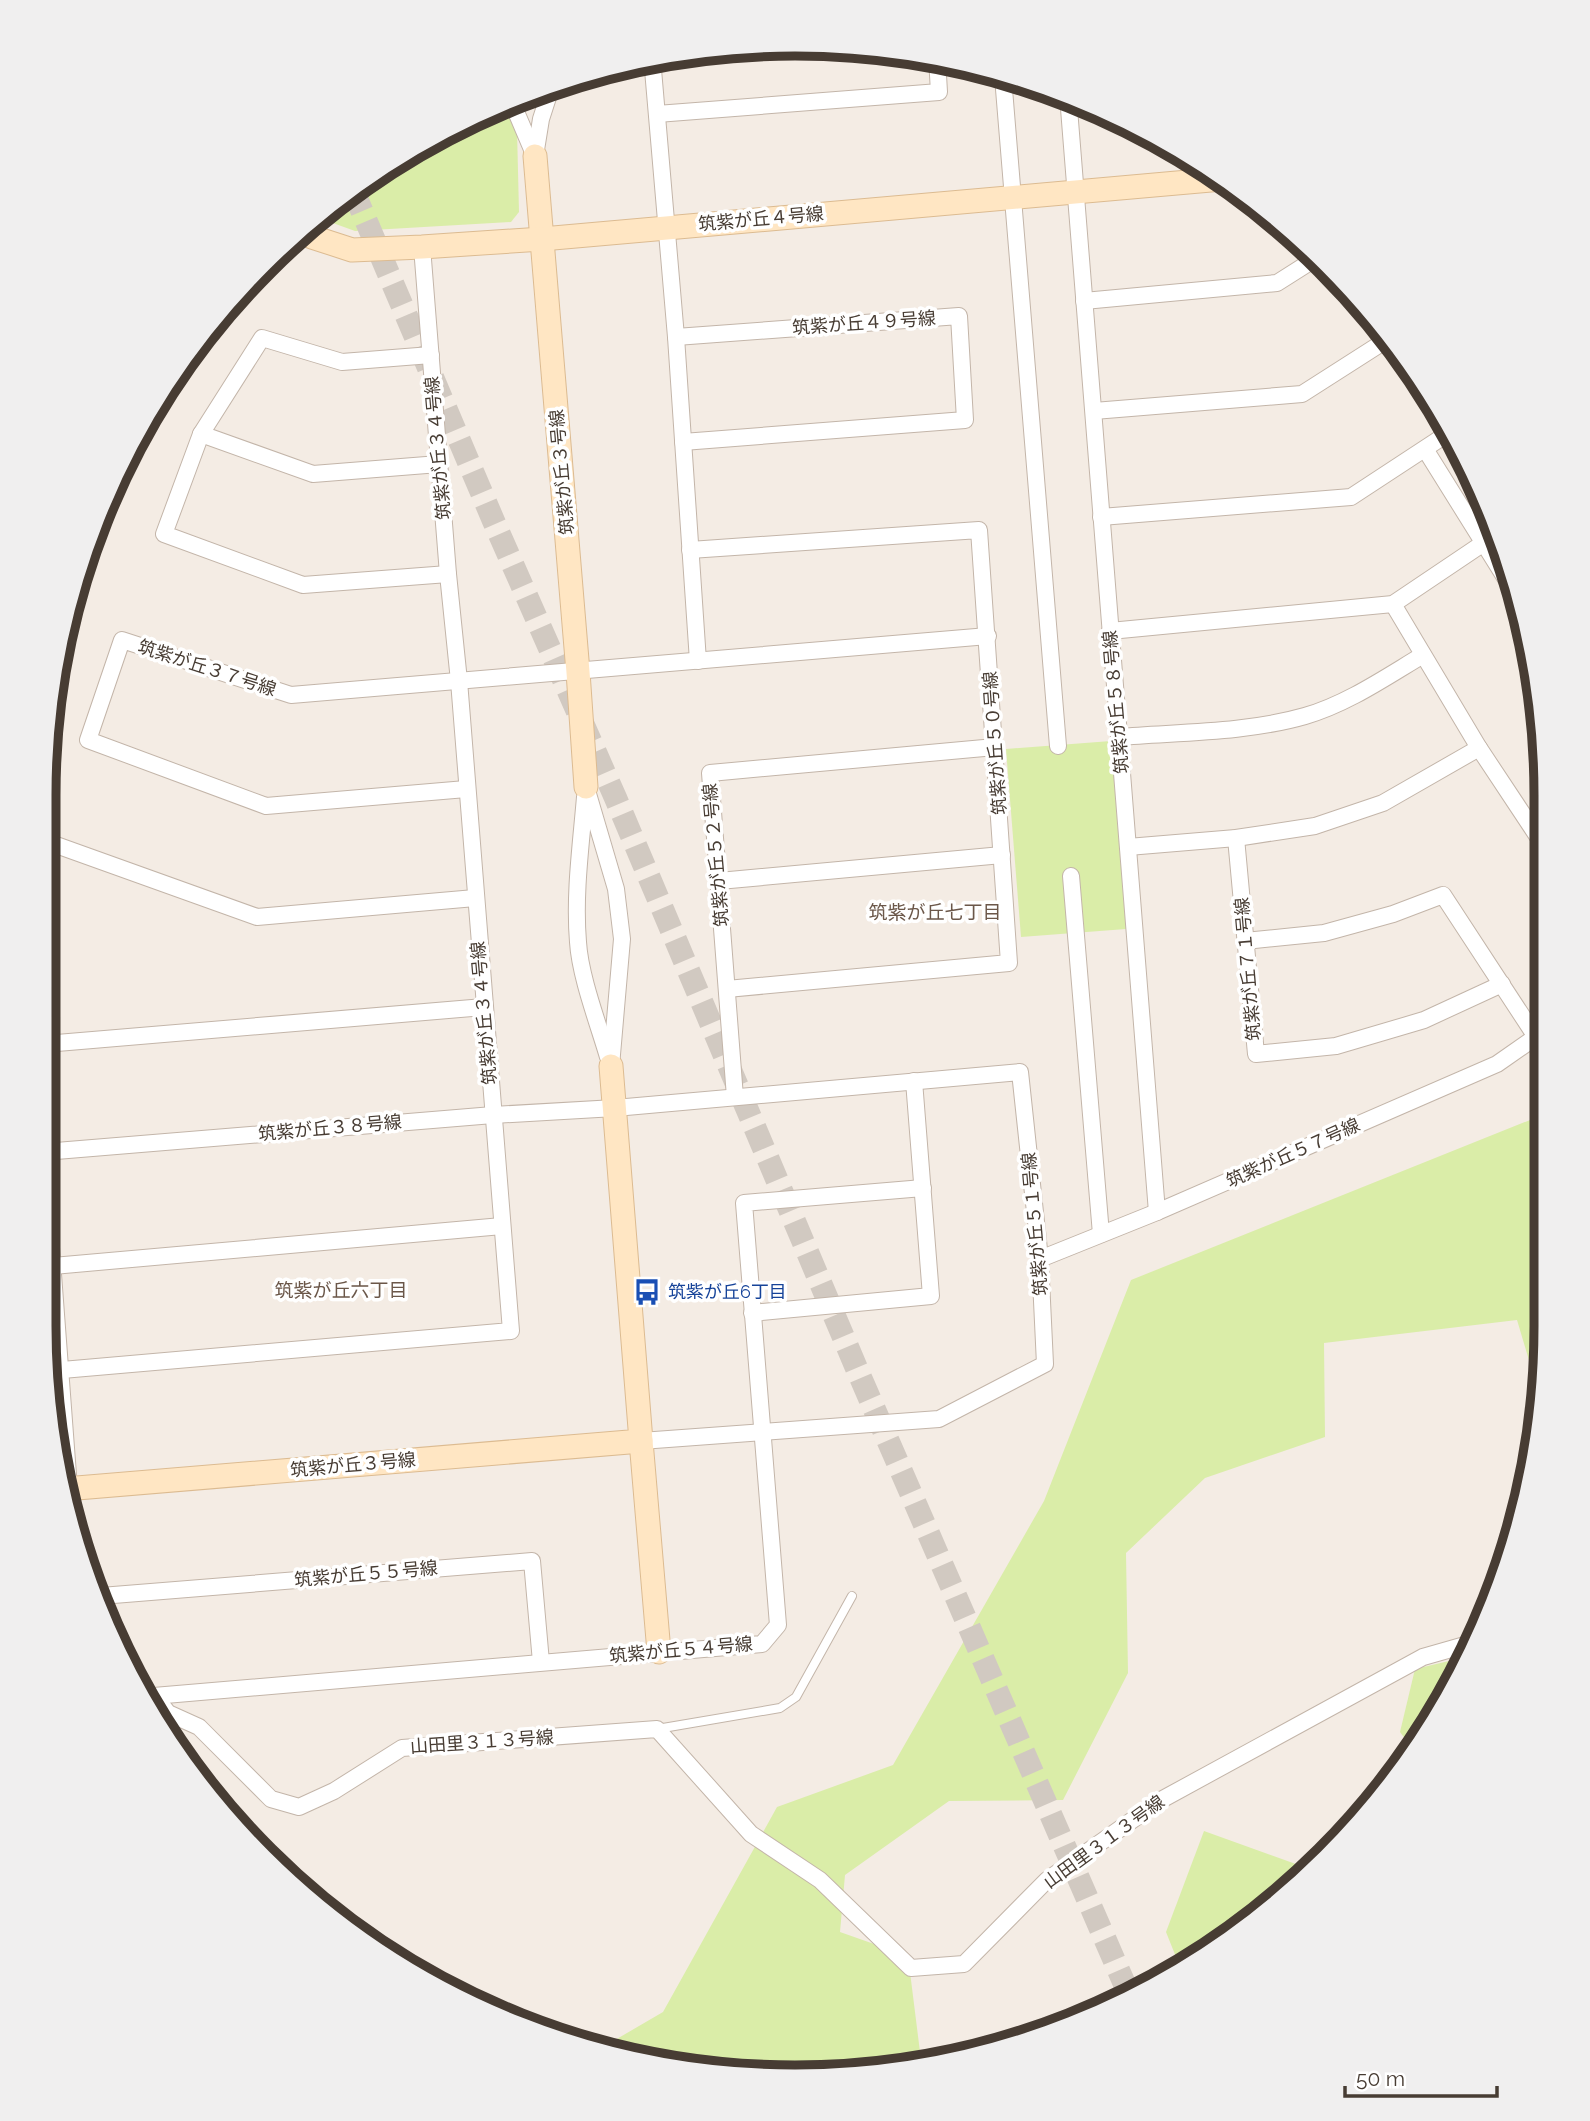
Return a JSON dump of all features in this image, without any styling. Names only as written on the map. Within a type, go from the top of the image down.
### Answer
[{"type":"street","points":[[653,70],[676,337],[698,662]]},
{"type":"street","points":[[657,114],[939,92],[938,70]]},
{"type":"street","points":[[1004,86],[1058,746]]},
{"type":"street","name":"筑紫が丘３号線","points":[[548,99],[535,156],[586,787],[578,892],[578,943],[583,970],[611,1066]]},
{"type":"street","name":"筑紫が丘５８号線","points":[[1069,109],[1157,1212]]},
{"type":"street","name":"筑紫が丘３号線","points":[[516,111],[535,156]]},
{"type":"street","name":"筑紫が丘４号線","points":[[311,236],[352,250],[422,247],[542,239],[1205,180]]},
{"type":"street","name":"筑紫が丘３４号線","points":[[62,1370],[511,1331],[422,247]]},
{"type":"street","points":[[1084,301],[1277,283],[1308,263]]},
{"type":"street","name":"筑紫が丘４９号線","points":[[676,337],[959,316],[965,419],[683,442]]},
{"type":"street","points":[[431,355],[342,362],[262,338],[201,434],[164,534],[303,585],[448,574]]},
{"type":"street","points":[[1094,411],[1301,394],[1381,345]]},
{"type":"street","points":[[201,434],[313,474],[439,464]]},
{"type":"street","points":[[1101,517],[1351,497],[1441,438]]},
{"type":"street","points":[[1425,449],[1498,567]]},
{"type":"street","name":"筑紫が丘５０号線","points":[[690,550],[979,530],[988,636],[1009,963],[727,989]]},
{"type":"street","points":[[1110,631],[1393,604],[1489,540]]},
{"type":"street","points":[[1393,604],[1479,748],[1534,831]]},
{"type":"street","name":"筑紫が丘３７号線","points":[[466,789],[266,806],[88,740],[122,640],[291,695],[988,636]]},
{"type":"street","points":[[1119,737],[1257,726],[1306,716],[1359,693],[1423,655]]},
{"type":"street","name":"筑紫が丘５２号線","points":[[735,1097],[710,773],[995,747]]},
{"type":"street","points":[[1128,847],[1236,838],[1315,826],[1383,803],[1479,748]]},
{"type":"street","name":"筑紫が丘３号線","points":[[586,787],[616,889],[622,939],[611,1066],[659,1652]]},
{"type":"street","name":"筑紫が丘７１号線","points":[[1236,838],[1245,941],[1248,1054],[1336,1046],[1424,1020],[1502,984]]},
{"type":"street","points":[[56,850],[257,916],[475,898]]},
{"type":"street","points":[[719,881],[1002,855]]},
{"type":"street","points":[[1071,876],[1101,1234]]},
{"type":"street","points":[[1245,941],[1324,933],[1393,914],[1443,895],[1534,1030]]},
{"type":"street","points":[[56,1043],[484,1007]]},
{"type":"street","name":"筑紫が丘５７号線","points":[[1040,1259],[1157,1212],[1497,1064],[1534,1039]]},
{"type":"street","name":"筑紫が丘５１号線","points":[[615,1108],[1020,1072],[1040,1259],[1045,1364],[939,1419],[641,1441]]},
{"type":"street","points":[[752,1313],[931,1296],[914,1082]]},
{"type":"street","name":"筑紫が丘３８号線","points":[[56,1152],[493,1115],[615,1108]]},
{"type":"street","name":"筑紫が丘５４号線","points":[[155,1696],[762,1644],[778,1625],[744,1203],[923,1188]]},
{"type":"street","points":[[56,1266],[502,1226]]},
{"type":"street","name":"筑紫が丘３８号線","points":[[56,1301],[65,1440]]},
{"type":"street","name":"筑紫が丘３号線","points":[[74,1488],[641,1441]]},
{"type":"street","name":"筑紫が丘５５号線","points":[[107,1596],[531,1561],[541,1662]]},
{"type":"street","name":"山田里３１３号線","points":[[162,1707],[199,1727],[271,1799],[299,1807],[334,1791],[402,1748],[657,1729],[751,1834],[820,1880],[911,1968],[964,1964],[1047,1880],[1161,1800],[1423,1657],[1461,1646]]},
{"type":"lane","name":"山田里３１３号線","points":[[657,1729],[780,1708],[788,1703],[796,1697],[852,1596]]},
{"type":"green space","points":[[507,114],[517,130],[519,212],[511,222],[355,231],[329,222],[384,181],[426,155]]},
{"type":"green space","points":[[1111,741],[1126,929],[1021,937],[1006,749]]},
{"type":"green space","points":[[1534,1118],[1532,1371],[1517,1320],[1324,1343],[1325,1437],[1205,1478],[1126,1553],[1128,1673],[1063,1800],[949,1801],[845,1875],[840,1932],[908,1956],[920,2054],[891,2059],[795,2065],[699,2059],[612,2042],[663,2012],[777,1807],[893,1765],[1044,1501],[1131,1280]]},
{"type":"green space","points":[[1454,1660],[1406,1741],[1400,1732],[1415,1669]]},
{"type":"green space","points":[[1204,1831],[1300,1865],[1245,1912],[1177,1958],[1166,1932]]},
{"type":"tunnel","points":[[357,200],[494,522],[616,799],[859,1374],[1126,1987]]},
{"type":"place","name":"筑紫が丘6丁目","points":[[647,1292]]},
{"type":"district","name":"筑紫が丘七丁目","points":[[935,912]]},
{"type":"district","name":"筑紫が丘六丁目","points":[[341,1290]]}]
